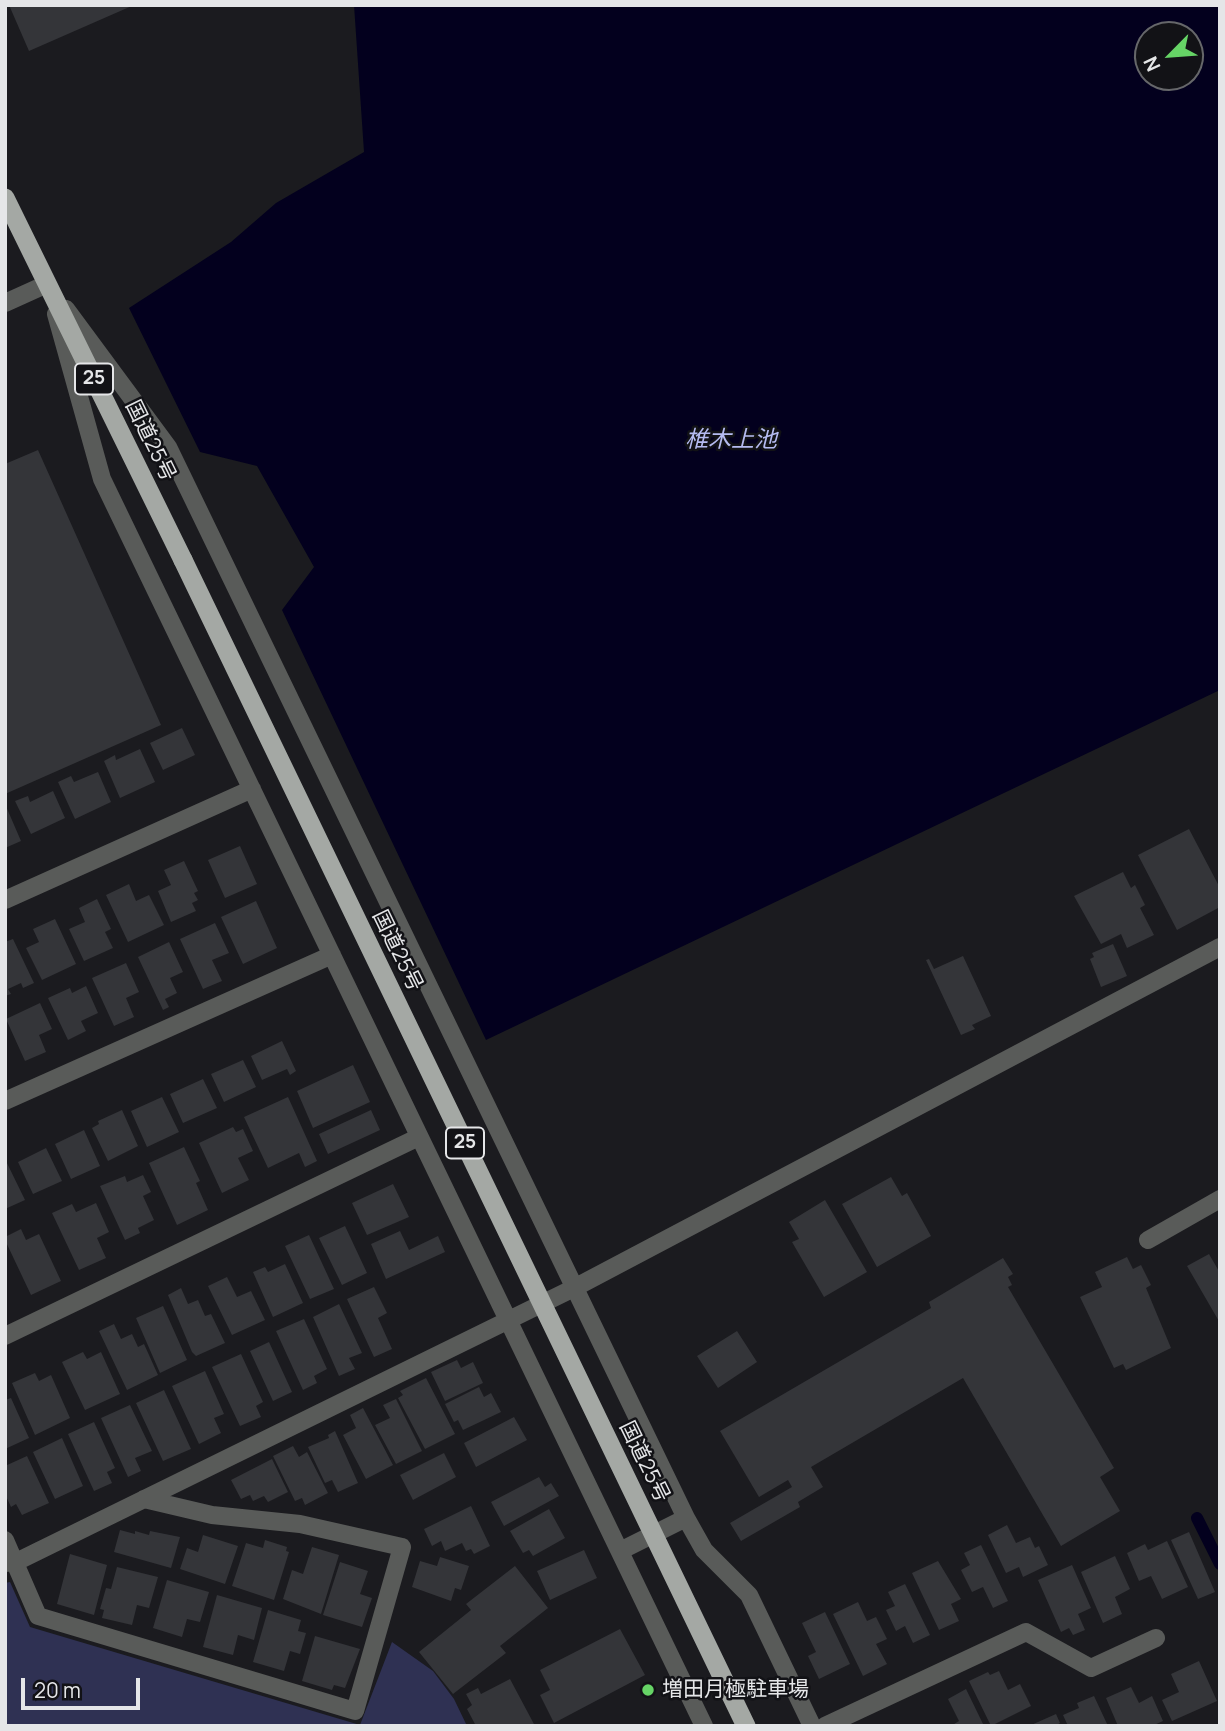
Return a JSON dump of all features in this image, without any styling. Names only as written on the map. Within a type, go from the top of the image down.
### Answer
[{"type":"highway","name":"国道25号","points":[[5,198],[746,1726]]},
{"type":"street","points":[[5,303],[47,284]]},
{"type":"street","points":[[47,284],[103,479],[704,1726]]},
{"type":"street","points":[[47,284],[167,447],[687,1518],[704,1550],[749,1595],[812,1726]]},
{"type":"street","points":[[5,900],[252,789]]},
{"type":"street","points":[[10,1562],[575,1288],[1220,947]]},
{"type":"street","points":[[5,1101],[332,955]]},
{"type":"street","points":[[5,1335],[419,1137]]},
{"type":"street","points":[[1148,1240],[1220,1199]]},
{"type":"street","points":[[5,1540],[10,1562],[37,1616],[355,1711],[402,1548],[300,1524],[212,1515],[144,1499]]},
{"type":"street","points":[[620,1551],[687,1518]]},
{"type":"street","points":[[825,1726],[1026,1632],[1091,1668],[1156,1638]]},
{"type":"shaded area","points":[[10,1582],[30,1627],[360,1725],[392,1642],[433,1671],[454,1699],[467,1726],[5,1726],[5,1583]]},
{"type":"water","name":"椎木上池","points":[[354,5],[1220,5],[1220,690],[486,1040],[282,610],[314,567],[257,466],[200,452],[129,308],[231,242],[276,203],[364,152]]},
{"type":"building","points":[[9,5],[134,5],[29,51]]},
{"type":"building","points":[[38,450],[161,725],[5,794],[5,464]]},
{"type":"building","points":[[182,728],[195,755],[163,770],[150,743]]},
{"type":"building","points":[[140,749],[155,782],[120,798],[104,761],[115,755],[116,760]]},
{"type":"building","points":[[98,772],[111,802],[75,819],[58,782],[71,776],[74,782]]},
{"type":"building","points":[[53,791],[65,818],[31,834],[15,801],[28,796],[30,802]]},
{"type":"building","points":[[5,804],[21,841],[5,848]]},
{"type":"building","points":[[1189,829],[1220,888],[1220,907],[1177,930],[1138,855]]},
{"type":"building","points":[[240,846],[257,884],[225,898],[208,860]]},
{"type":"building","points":[[184,861],[198,891],[194,893],[198,900],[192,903],[196,911],[171,922],[158,891],[171,885],[164,870]]},
{"type":"building","points":[[1123,872],[1131,888],[1135,885],[1145,905],[1140,908],[1154,935],[1127,948],[1121,934],[1101,944],[1074,896]]},
{"type":"building","points":[[129,884],[136,901],[149,895],[164,925],[128,942],[106,895]]},
{"type":"building","points":[[97,899],[111,929],[105,932],[113,948],[84,961],[69,929],[85,922],[79,908]]},
{"type":"building","points":[[256,901],[277,948],[243,964],[221,917]]},
{"type":"building","points":[[55,919],[76,964],[42,980],[26,948],[39,942],[33,929]]},
{"type":"building","points":[[215,923],[229,953],[212,960],[222,981],[203,989],[180,939]]},
{"type":"building","points":[[13,939],[34,983],[23,988],[21,983],[8,989],[11,994],[5,996],[5,942]]},
{"type":"building","points":[[169,942],[183,972],[170,978],[177,993],[165,999],[169,1007],[163,1010],[138,957]]},
{"type":"building","points":[[1113,944],[1127,976],[1101,987],[1090,959],[1094,957],[1092,953]]},
{"type":"building","points":[[963,956],[991,1016],[972,1025],[975,1029],[961,1035],[926,960],[929,959],[934,969]]},
{"type":"building","points":[[126,963],[139,992],[126,998],[134,1017],[114,1026],[92,978]]},
{"type":"building","points":[[86,986],[98,1013],[81,1021],[86,1031],[68,1040],[48,998],[70,988],[72,993]]},
{"type":"building","points":[[40,1003],[52,1029],[39,1035],[46,1052],[25,1061],[6,1019]]},
{"type":"building","points":[[282,1041],[296,1071],[290,1075],[287,1069],[262,1080],[251,1056]]},
{"type":"building","points":[[243,1060],[256,1087],[224,1102],[211,1074]]},
{"type":"building","points":[[353,1065],[370,1102],[313,1128],[297,1091]]},
{"type":"building","points":[[203,1079],[217,1108],[183,1123],[170,1094]]},
{"type":"building","points":[[162,1097],[179,1132],[147,1147],[131,1111]]},
{"type":"building","points":[[288,1097],[317,1161],[305,1167],[299,1153],[268,1168],[244,1117]]},
{"type":"building","points":[[122,1110],[138,1146],[108,1161],[92,1128],[99,1124],[98,1121]]},
{"type":"building","points":[[371,1110],[380,1130],[328,1154],[319,1134]]},
{"type":"building","points":[[233,1127],[236,1132],[243,1129],[253,1151],[238,1158],[249,1180],[222,1193],[199,1143]]},
{"type":"building","points":[[84,1130],[100,1166],[71,1179],[55,1144]]},
{"type":"building","points":[[184,1147],[200,1181],[196,1183],[208,1210],[177,1225],[149,1163]]},
{"type":"building","points":[[46,1148],[62,1181],[33,1194],[18,1162]]},
{"type":"building","points":[[5,1159],[25,1200],[5,1209]]},
{"type":"building","points":[[143,1175],[151,1192],[143,1196],[154,1220],[138,1228],[140,1233],[125,1240],[100,1186],[125,1176],[127,1182]]},
{"type":"building","points":[[891,1177],[902,1196],[907,1193],[931,1236],[877,1267],[842,1204]]},
{"type":"building","points":[[393,1184],[409,1217],[367,1235],[352,1203]]},
{"type":"building","points":[[825,1200],[867,1272],[824,1297],[792,1242],[799,1239],[789,1222]]},
{"type":"building","points":[[96,1203],[109,1232],[97,1238],[106,1258],[79,1270],[52,1213],[72,1204],[76,1212]]},
{"type":"building","points":[[345,1226],[367,1273],[342,1285],[319,1238]]},
{"type":"building","points":[[21,1229],[26,1240],[39,1234],[61,1281],[31,1295],[5,1240],[5,1237]]},
{"type":"building","points":[[400,1231],[409,1250],[438,1236],[445,1252],[386,1279],[371,1244]]},
{"type":"building","points":[[309,1235],[334,1289],[310,1299],[285,1246]]},
{"type":"building","points":[[1209,1254],[1220,1273],[1220,1323],[1187,1266]]},
{"type":"building","points":[[1127,1257],[1133,1269],[1141,1265],[1151,1285],[1146,1288],[1171,1348],[1126,1370],[1123,1364],[1114,1368],[1080,1297],[1102,1287],[1095,1272]]},
{"type":"building","points":[[1003,1258],[1013,1274],[1008,1277],[1012,1285],[1008,1287],[1114,1468],[1100,1477],[1120,1511],[1061,1546],[963,1378],[811,1467],[823,1487],[798,1502],[800,1507],[741,1541],[730,1523],[792,1487],[788,1480],[759,1497],[720,1431],[931,1308],[929,1302]]},
{"type":"building","points":[[285,1264],[303,1303],[273,1317],[253,1272],[265,1267],[268,1272]]},
{"type":"building","points":[[227,1277],[237,1297],[251,1291],[265,1320],[232,1335],[208,1286]]},
{"type":"building","points":[[374,1287],[387,1313],[378,1318],[392,1349],[374,1357],[347,1299]]},
{"type":"building","points":[[181,1288],[188,1304],[198,1300],[205,1316],[211,1314],[225,1343],[196,1356],[192,1352],[168,1295]]},
{"type":"building","points":[[339,1304],[362,1353],[349,1358],[355,1369],[339,1376],[313,1317]]},
{"type":"building","points":[[163,1306],[187,1360],[160,1373],[136,1318]]},
{"type":"building","points":[[304,1319],[327,1369],[314,1376],[317,1383],[303,1390],[276,1331]]},
{"type":"building","points":[[114,1324],[121,1339],[132,1334],[138,1347],[144,1344],[158,1375],[127,1390],[99,1331]]},
{"type":"building","points":[[737,1331],[757,1362],[718,1388],[697,1356]]},
{"type":"building","points":[[269,1342],[292,1392],[273,1401],[250,1351]]},
{"type":"building","points":[[83,1352],[87,1359],[101,1352],[120,1394],[85,1410],[62,1362]]},
{"type":"building","points":[[241,1354],[263,1402],[256,1406],[261,1417],[240,1426],[212,1367]]},
{"type":"building","points":[[457,1360],[461,1368],[473,1362],[483,1383],[445,1401],[431,1372]]},
{"type":"building","points":[[205,1371],[224,1414],[214,1418],[221,1433],[199,1444],[172,1386]]},
{"type":"building","points":[[35,1373],[39,1381],[51,1375],[70,1418],[35,1435],[12,1383]]},
{"type":"building","points":[[426,1378],[455,1434],[425,1449],[398,1398],[403,1395],[400,1391]]},
{"type":"building","points":[[479,1387],[484,1397],[491,1393],[501,1412],[463,1430],[458,1420],[454,1422],[445,1404]]},
{"type":"building","points":[[164,1390],[191,1449],[163,1461],[136,1403]]},
{"type":"building","points":[[11,1398],[29,1438],[5,1449],[5,1400]]},
{"type":"building","points":[[396,1399],[422,1451],[396,1464],[375,1425],[390,1418],[383,1405]]},
{"type":"building","points":[[130,1405],[152,1451],[135,1458],[141,1471],[128,1477],[101,1418]]},
{"type":"building","points":[[363,1408],[393,1465],[366,1479],[343,1435],[356,1428],[350,1415]]},
{"type":"building","points":[[514,1417],[527,1440],[476,1467],[464,1443]]},
{"type":"building","points":[[94,1422],[115,1468],[107,1472],[112,1483],[94,1491],[68,1434]]},
{"type":"building","points":[[335,1431],[358,1483],[338,1492],[332,1480],[325,1483],[308,1447],[329,1438],[328,1435]]},
{"type":"building","points":[[62,1438],[83,1486],[55,1499],[33,1452]]},
{"type":"building","points":[[293,1446],[299,1457],[307,1452],[328,1493],[305,1505],[302,1498],[295,1501],[273,1456]]},
{"type":"building","points":[[444,1453],[456,1477],[413,1500],[400,1475]]},
{"type":"building","points":[[27,1456],[49,1503],[22,1515],[16,1504],[11,1507],[5,1494],[5,1466]]},
{"type":"building","points":[[272,1459],[288,1492],[268,1502],[264,1496],[253,1501],[250,1495],[241,1499],[231,1480]]},
{"type":"building","points":[[539,1477],[545,1487],[551,1483],[559,1496],[504,1526],[491,1502]]},
{"type":"building","points":[[471,1506],[490,1546],[474,1554],[471,1549],[466,1551],[462,1543],[445,1551],[441,1541],[432,1546],[424,1529]]},
{"type":"building","points":[[549,1509],[565,1538],[533,1556],[529,1550],[523,1553],[510,1531]]},
{"type":"building","points":[[1007,1525],[1016,1543],[1030,1537],[1035,1548],[1039,1546],[1048,1565],[1023,1577],[1019,1567],[1006,1573],[988,1535]]},
{"type":"building","points":[[120,1530],[149,1535],[150,1531],[180,1537],[171,1568],[114,1552]]},
{"type":"building","points":[[1189,1532],[1215,1592],[1198,1599],[1171,1540]]},
{"type":"building","points":[[203,1535],[238,1546],[225,1584],[180,1569],[187,1548],[198,1552]]},
{"type":"building","points":[[265,1540],[287,1547],[286,1551],[289,1552],[274,1600],[232,1586],[246,1543],[263,1548]]},
{"type":"building","points":[[1167,1541],[1188,1587],[1162,1599],[1151,1576],[1139,1581],[1127,1553],[1145,1544],[1148,1550]]},
{"type":"building","points":[[981,1545],[1008,1601],[993,1608],[983,1587],[972,1592],[961,1570],[970,1565],[964,1553]]},
{"type":"building","points":[[312,1547],[339,1555],[321,1614],[283,1599],[292,1570],[303,1574]]},
{"type":"building","points":[[584,1550],[597,1578],[550,1600],[537,1571]]},
{"type":"building","points":[[70,1554],[107,1565],[94,1615],[57,1604]]},
{"type":"building","points":[[1115,1556],[1130,1589],[1115,1597],[1122,1614],[1103,1623],[1081,1572]]},
{"type":"building","points":[[440,1557],[469,1566],[461,1590],[455,1588],[451,1601],[412,1587],[420,1561],[437,1566]]},
{"type":"building","points":[[938,1561],[961,1599],[951,1604],[959,1621],[939,1630],[912,1573]]},
{"type":"building","points":[[340,1562],[368,1571],[360,1594],[372,1598],[362,1627],[323,1615]]},
{"type":"building","points":[[1072,1565],[1091,1608],[1078,1614],[1085,1630],[1073,1635],[1069,1628],[1061,1632],[1038,1580]]},
{"type":"building","points":[[515,1566],[548,1608],[500,1646],[506,1653],[453,1694],[419,1652],[471,1610],[466,1604]]},
{"type":"building","points":[[117,1567],[158,1577],[149,1608],[137,1605],[132,1625],[102,1618],[104,1610],[100,1609],[106,1588],[111,1589]]},
{"type":"building","points":[[167,1580],[209,1592],[200,1622],[187,1619],[182,1637],[153,1628]]},
{"type":"building","points":[[905,1584],[930,1635],[913,1643],[905,1626],[896,1631],[886,1610],[895,1606],[888,1592]]},
{"type":"building","points":[[217,1595],[262,1608],[254,1640],[238,1635],[233,1655],[203,1647]]},
{"type":"building","points":[[858,1602],[867,1621],[876,1617],[887,1639],[876,1644],[887,1664],[863,1676],[833,1614]]},
{"type":"building","points":[[268,1610],[301,1620],[298,1631],[306,1633],[300,1654],[290,1651],[284,1671],[253,1662]]},
{"type":"building","points":[[825,1612],[850,1664],[819,1679],[808,1656],[816,1652],[802,1623]]},
{"type":"building","points":[[620,1629],[645,1675],[554,1723],[540,1695],[550,1690],[540,1670]]},
{"type":"building","points":[[315,1636],[360,1649],[345,1688],[334,1685],[332,1690],[302,1681]]},
{"type":"building","points":[[1199,1661],[1217,1701],[1172,1721],[1162,1700],[1179,1692],[1171,1674]]},
{"type":"building","points":[[999,1671],[1008,1690],[1020,1684],[1031,1706],[991,1726],[969,1681],[988,1672],[990,1675]]},
{"type":"building","points":[[510,1679],[535,1726],[476,1726],[467,1709],[472,1705],[466,1694],[478,1688],[481,1694]]},
{"type":"building","points":[[1131,1687],[1139,1703],[1152,1696],[1163,1721],[1152,1726],[1118,1726],[1106,1698]]},
{"type":"building","points":[[966,1689],[984,1726],[951,1726],[959,1721],[948,1699]]},
{"type":"building","points":[[1094,1696],[1108,1726],[1068,1726],[1063,1715],[1079,1708],[1077,1703]]},
{"type":"building","points":[[1056,1714],[1060,1723],[1055,1726],[1029,1726]]},
{"type":"waterway","points":[[1197,1518],[1220,1564]]},
{"type":"place","name":"増田月極駐車場","points":[[648,1690]]}]
